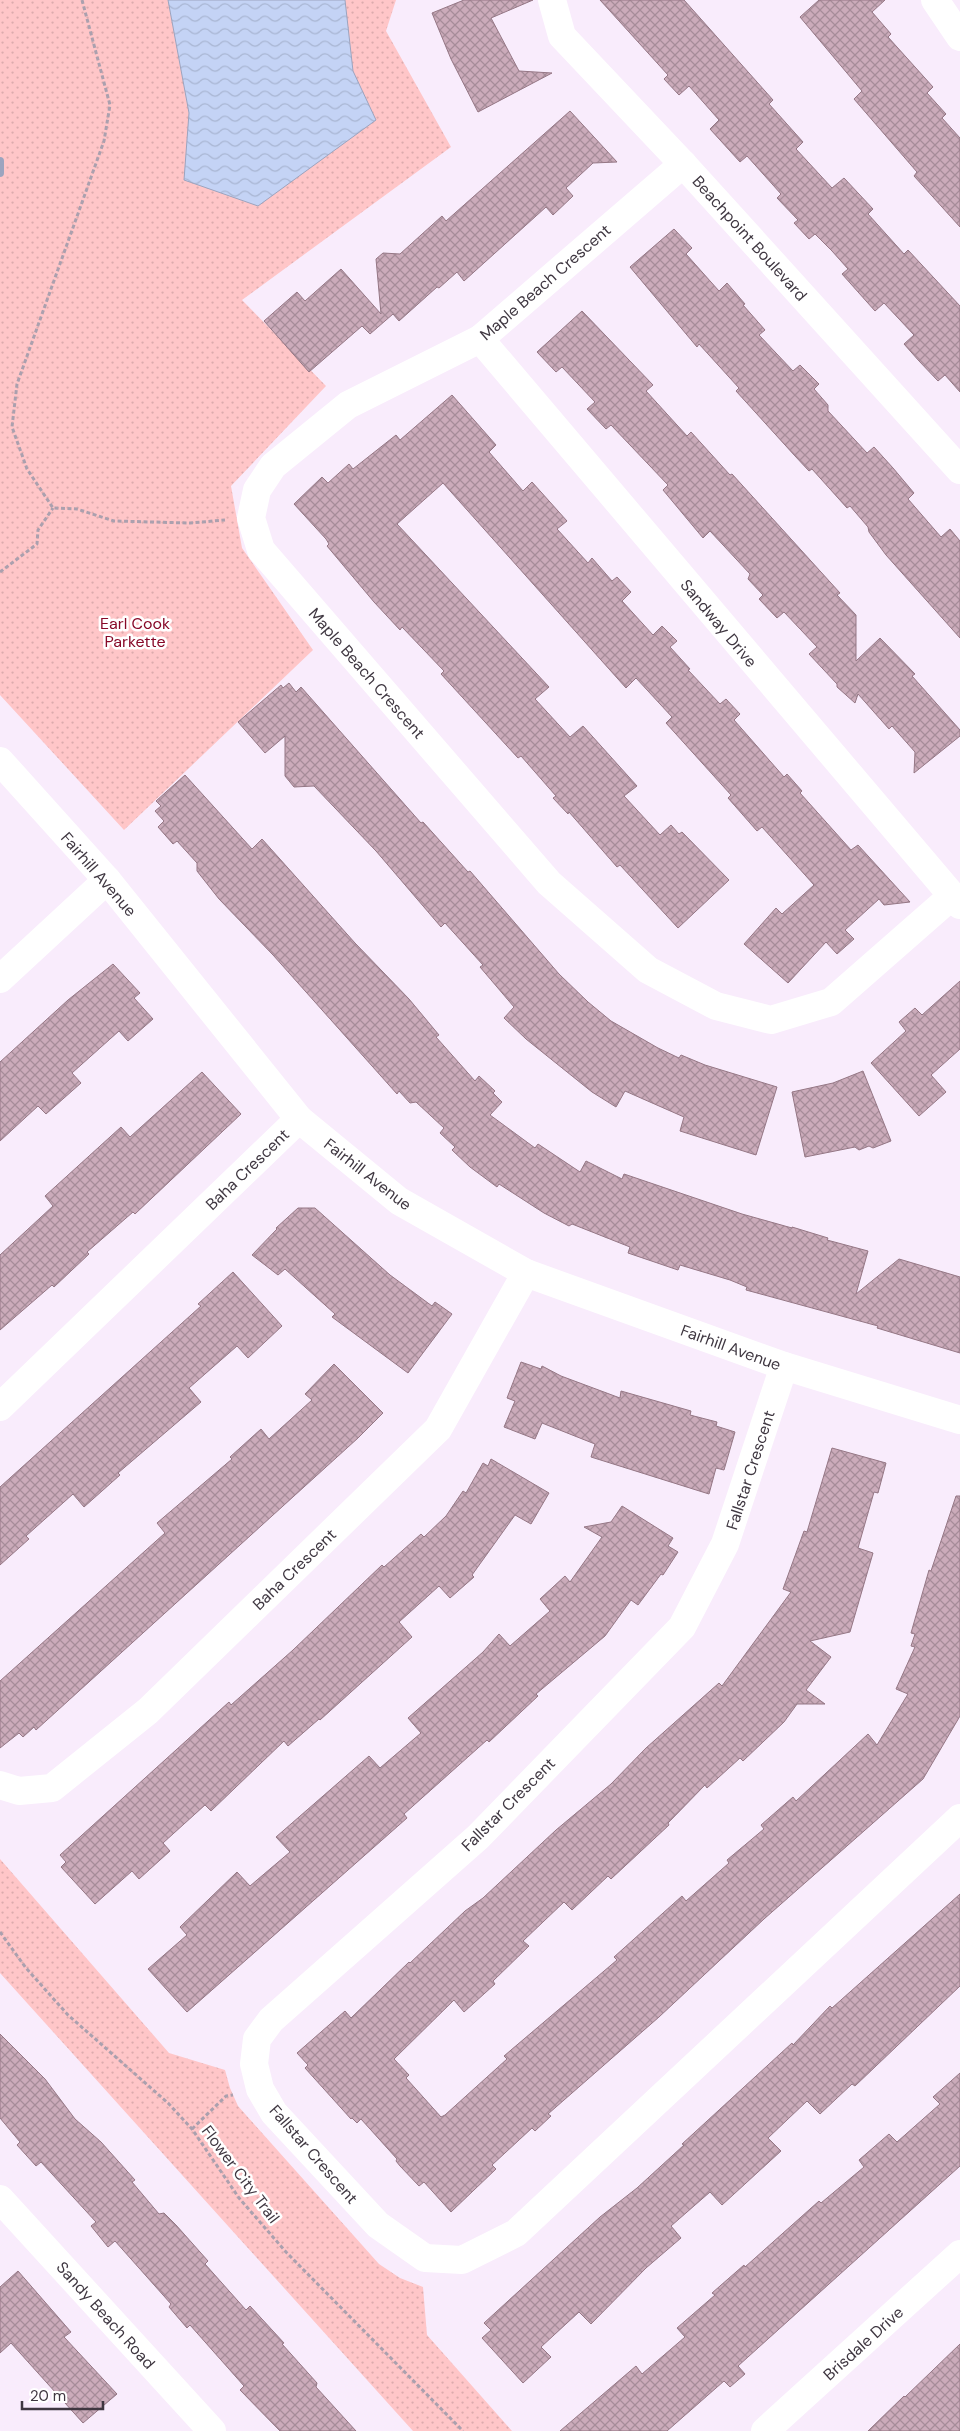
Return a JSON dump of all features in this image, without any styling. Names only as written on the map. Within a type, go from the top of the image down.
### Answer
[{"type":"street","name":"Beachpoint Boulevard","points":[[552,0],[562,36],[683,164],[960,470]]},
{"type":"street","points":[[946,5],[960,37]]},
{"type":"street","name":"Maple Beach Crescent","points":[[683,164],[480,339],[348,405],[272,466],[257,490],[251,518],[261,550],[549,883],[648,970],[707,1002],[770,1020],[831,1002],[956,900]]},
{"type":"street","name":"Sandway Drive","points":[[480,339],[956,900]]},
{"type":"street","name":"Fairhill Avenue","points":[[0,761],[107,880],[299,1119],[399,1201],[526,1272],[784,1366],[960,1420]]},
{"type":"street","points":[[0,979],[107,880]]},
{"type":"street","name":"Baha Crescent","points":[[0,1407],[299,1119]]},
{"type":"street","name":"Baha Crescent","points":[[0,1785],[19,1791],[52,1788],[148,1711],[438,1429],[526,1272]]},
{"type":"street","name":"Fallstar Crescent","points":[[784,1366],[725,1544],[682,1627],[478,1837],[271,2020],[257,2039],[254,2064],[260,2089],[274,2113],[378,2225],[425,2258],[462,2260],[516,2233],[960,1818]]},
{"type":"street","name":"Sandy Beach Road","points":[[0,2199],[212,2431]]},
{"type":"street","name":"Brisdale Drive","points":[[765,2431],[960,2254]]},
{"type":"path","points":[[53,508],[27,469],[12,427],[17,384],[104,141],[110,105],[82,0]]},
{"type":"path","points":[[53,508],[77,509],[114,521],[190,522],[251,518]]},
{"type":"path","points":[[0,572],[37,544],[38,530],[53,508]]},
{"type":"path","name":"Flower City Trail","points":[[0,1932],[26,1968],[68,2016],[168,2103],[192,2129],[239,2198],[286,2252],[463,2431]]},
{"type":"path","points":[[192,2129],[226,2096],[260,2089]]},
{"type":"green space","name":"Earl Cook Parkette","points":[[0,0],[396,0],[386,31],[451,147],[242,300],[326,386],[231,486],[242,548],[313,650],[124,830],[0,695]]},
{"type":"green space","points":[[0,1859],[169,2053],[225,2070],[238,2106],[379,2264],[400,2278],[423,2287],[427,2335],[512,2431],[413,2431],[0,1973]]},
{"type":"water","points":[[168,0],[345,0],[353,71],[376,120],[258,206],[184,180],[189,113]]},
{"type":"building","points":[[464,0],[533,0],[491,18],[519,71],[552,73],[478,112],[451,59],[432,13]]},
{"type":"building","points":[[600,0],[684,0],[773,100],[769,104],[803,142],[796,149],[832,188],[844,178],[873,209],[868,214],[904,254],[908,250],[960,306],[960,392],[945,375],[938,381],[919,361],[904,344],[914,335],[884,303],[875,311],[842,274],[848,269],[832,251],[815,234],[809,239],[794,223],[798,220],[777,198],[781,194],[747,156],[740,162],[710,129],[719,120],[689,86],[679,95],[664,79],[668,75]]},
{"type":"building","points":[[819,0],[885,0],[872,12],[891,34],[888,37],[933,87],[927,93],[946,114],[942,118],[960,138],[960,227],[914,176],[917,172],[854,99],[862,91],[800,17]]},
{"type":"building","points":[[570,111],[617,162],[593,163],[566,188],[573,196],[553,215],[546,207],[464,281],[457,272],[399,321],[393,314],[370,334],[362,326],[309,372],[264,321],[297,292],[305,301],[341,269],[381,314],[376,259],[383,253],[400,254],[442,216],[446,221]]},
{"type":"building","points":[[674,229],[692,248],[686,254],[719,291],[727,283],[745,304],[743,305],[765,330],[759,335],[793,371],[800,365],[819,384],[814,389],[828,405],[828,411],[867,453],[874,447],[893,468],[914,493],[908,499],[941,537],[950,529],[960,541],[960,638],[886,555],[869,532],[868,527],[850,506],[847,508],[812,469],[809,471],[795,456],[736,391],[739,388],[699,344],[697,347],[630,267]]},
{"type":"building","points":[[582,311],[653,385],[646,391],[687,436],[691,432],[730,475],[732,474],[840,593],[837,595],[856,615],[856,661],[880,638],[915,674],[912,676],[960,730],[960,736],[914,773],[915,752],[892,726],[889,729],[858,694],[855,703],[837,687],[837,684],[809,654],[817,647],[784,612],[777,618],[759,599],[763,595],[748,579],[750,574],[710,531],[703,538],[663,490],[668,485],[611,425],[606,429],[587,409],[595,402],[562,367],[556,372],[537,352]]},
{"type":"building","points":[[452,395],[496,445],[489,452],[523,491],[532,482],[567,521],[557,529],[588,563],[592,558],[612,581],[617,577],[631,592],[622,601],[653,635],[662,626],[677,641],[670,647],[690,669],[688,670],[720,704],[726,699],[740,714],[734,720],[784,777],[787,774],[802,791],[800,793],[851,850],[858,845],[910,902],[884,905],[879,899],[845,930],[854,939],[837,954],[826,942],[788,983],[744,944],[776,908],[782,914],[814,885],[762,827],[757,831],[728,798],[731,795],[666,723],[672,717],[636,678],[626,688],[443,483],[397,524],[549,687],[535,699],[570,737],[583,726],[637,786],[624,796],[660,835],[671,825],[679,834],[682,832],[729,880],[678,928],[620,865],[617,867],[569,812],[568,814],[553,798],[556,796],[521,756],[518,758],[441,674],[444,671],[402,627],[400,630],[374,602],[327,546],[329,544],[326,539],[294,504],[322,477],[328,483],[349,464],[353,469],[396,435],[400,440]]},
{"type":"building","points":[[289,683],[296,692],[301,687],[421,823],[423,822],[468,872],[470,871],[559,974],[588,1002],[611,1021],[679,1058],[681,1055],[705,1065],[777,1087],[756,1155],[680,1131],[684,1117],[625,1091],[616,1107],[592,1092],[526,1039],[504,1018],[514,1007],[480,967],[483,965],[445,923],[441,927],[376,851],[314,786],[294,787],[285,776],[285,736],[265,753],[238,722],[281,685],[283,688]]},
{"type":"building","points":[[185,775],[252,849],[262,839],[355,943],[409,999],[439,1035],[436,1037],[475,1081],[479,1076],[495,1091],[493,1093],[502,1102],[490,1115],[535,1148],[538,1144],[580,1172],[586,1161],[622,1179],[624,1174],[742,1214],[792,1227],[828,1238],[827,1240],[868,1251],[856,1294],[899,1259],[960,1277],[960,1353],[877,1328],[878,1326],[746,1290],[747,1287],[730,1280],[680,1265],[678,1270],[628,1253],[630,1247],[572,1224],[569,1226],[544,1213],[499,1184],[497,1187],[470,1167],[452,1150],[455,1147],[440,1133],[444,1128],[416,1102],[410,1103],[399,1091],[397,1094],[273,955],[219,899],[197,871],[197,863],[177,841],[173,844],[158,827],[164,821],[155,811],[161,806],[156,801]]},
{"type":"building","points":[[113,964],[140,993],[134,998],[153,1019],[128,1041],[119,1031],[72,1073],[81,1083],[46,1114],[38,1106],[0,1141],[0,1062],[68,1000]]},
{"type":"building","points":[[960,981],[960,1049],[931,1075],[946,1092],[919,1116],[871,1063],[906,1031],[899,1022],[915,1008],[922,1015]]},
{"type":"building","points":[[863,1071],[891,1141],[873,1148],[869,1146],[859,1150],[855,1147],[805,1157],[792,1092],[833,1083]]},
{"type":"building","points":[[202,1072],[241,1114],[135,1214],[133,1212],[87,1252],[89,1254],[54,1287],[52,1285],[0,1330],[0,1255],[53,1206],[45,1196],[121,1127],[130,1137]]},
{"type":"building","points":[[298,1208],[315,1208],[390,1275],[432,1306],[435,1302],[452,1314],[408,1373],[332,1317],[335,1314],[285,1269],[278,1275],[252,1255],[276,1228]]},
{"type":"building","points":[[233,1272],[282,1326],[248,1358],[237,1346],[189,1388],[201,1402],[118,1473],[120,1475],[84,1507],[73,1494],[26,1536],[29,1539],[0,1565],[0,1487],[201,1306],[198,1304]]},
{"type":"building","points":[[521,1362],[541,1369],[542,1366],[561,1376],[620,1398],[621,1391],[691,1411],[690,1415],[717,1422],[716,1426],[735,1432],[724,1470],[716,1468],[709,1494],[591,1457],[595,1444],[542,1423],[535,1439],[504,1427],[515,1401],[507,1398]]},
{"type":"building","points":[[334,1364],[383,1413],[358,1438],[36,1730],[34,1727],[23,1737],[19,1733],[0,1748],[0,1681],[165,1533],[157,1523],[232,1459],[230,1457],[261,1429],[269,1439],[312,1400],[305,1394]]},
{"type":"building","points":[[832,1448],[886,1463],[878,1493],[874,1492],[858,1548],[873,1553],[850,1632],[810,1641],[831,1657],[806,1690],[825,1704],[797,1704],[784,1722],[743,1761],[740,1758],[707,1788],[705,1785],[668,1823],[669,1825],[611,1879],[608,1876],[572,1910],[564,1902],[523,1941],[529,1946],[493,1981],[495,1984],[464,2012],[454,2000],[394,2059],[409,2075],[406,2078],[441,2117],[445,2115],[507,2059],[504,2056],[617,1960],[614,1957],[682,1896],[686,1901],[729,1863],[727,1860],[764,1829],[761,1825],[793,1797],[796,1801],[868,1734],[877,1745],[908,1694],[896,1689],[915,1647],[911,1646],[915,1634],[911,1633],[929,1570],[931,1571],[956,1496],[960,1496],[960,1716],[923,1779],[764,1919],[659,2017],[548,2114],[551,2116],[535,2131],[532,2128],[492,2165],[496,2169],[451,2212],[424,2182],[419,2186],[361,2119],[357,2123],[351,2119],[305,2068],[308,2065],[297,2053],[345,2011],[351,2018],[465,1911],[483,1898],[556,1830],[611,1784],[646,1748],[719,1683],[722,1686],[791,1592],[783,1589],[804,1531],[807,1532]]},
{"type":"building","points":[[491,1459],[549,1493],[531,1524],[515,1515],[472,1575],[474,1577],[450,1598],[439,1586],[399,1622],[412,1637],[320,1720],[288,1746],[284,1741],[211,1811],[205,1805],[163,1843],[170,1851],[139,1879],[132,1871],[95,1904],[61,1867],[66,1862],[60,1855],[229,1702],[231,1705],[293,1650],[382,1565],[384,1567],[421,1534],[424,1537],[446,1516],[463,1491],[466,1493],[483,1463],[488,1466]]},
{"type":"building","points":[[622,1506],[673,1538],[668,1546],[678,1552],[663,1575],[661,1574],[638,1605],[631,1600],[605,1636],[536,1694],[538,1696],[489,1742],[487,1740],[404,1814],[407,1818],[187,2012],[148,1969],[187,1935],[180,1927],[237,1872],[250,1886],[290,1852],[276,1837],[369,1756],[380,1768],[421,1733],[408,1718],[483,1652],[499,1634],[510,1646],[550,1611],[540,1599],[565,1576],[570,1582],[602,1537],[584,1527],[611,1522]]},
{"type":"building","points":[[960,1894],[960,1986],[855,2086],[852,2084],[820,2114],[807,2101],[768,2138],[781,2151],[722,2205],[710,2192],[671,2226],[681,2238],[646,2268],[591,2324],[579,2312],[541,2347],[551,2357],[523,2383],[482,2338],[491,2330],[484,2323],[600,2217],[637,2188],[684,2145],[682,2144],[792,2043],[793,2045],[830,2006],[832,2008]]},
{"type":"building","points":[[0,2034],[45,2079],[75,2119],[101,2142],[135,2180],[132,2182],[159,2214],[164,2213],[176,2225],[208,2261],[205,2264],[246,2310],[250,2306],[284,2343],[282,2344],[317,2383],[316,2387],[356,2431],[280,2431],[240,2390],[244,2386],[190,2325],[187,2328],[169,2307],[171,2304],[115,2241],[108,2247],[91,2226],[96,2222],[41,2162],[36,2166],[17,2145],[20,2142],[0,2118]]},
{"type":"building","points":[[960,2073],[960,2166],[738,2366],[745,2374],[730,2387],[724,2381],[667,2431],[560,2431],[636,2366],[642,2374],[685,2337],[677,2328],[715,2295],[712,2293],[744,2265],[745,2267],[819,2201],[821,2203],[864,2167],[859,2160],[889,2134],[897,2142],[940,2104],[933,2097]]},
{"type":"building","points":[[18,2271],[71,2332],[64,2337],[117,2394],[83,2423],[11,2343],[0,2353],[0,2287]]},
{"type":"building","points":[[960,2344],[960,2431],[868,2431],[905,2397]]},
{"type":"waterway","points":[[0,161],[0,173]]}]
